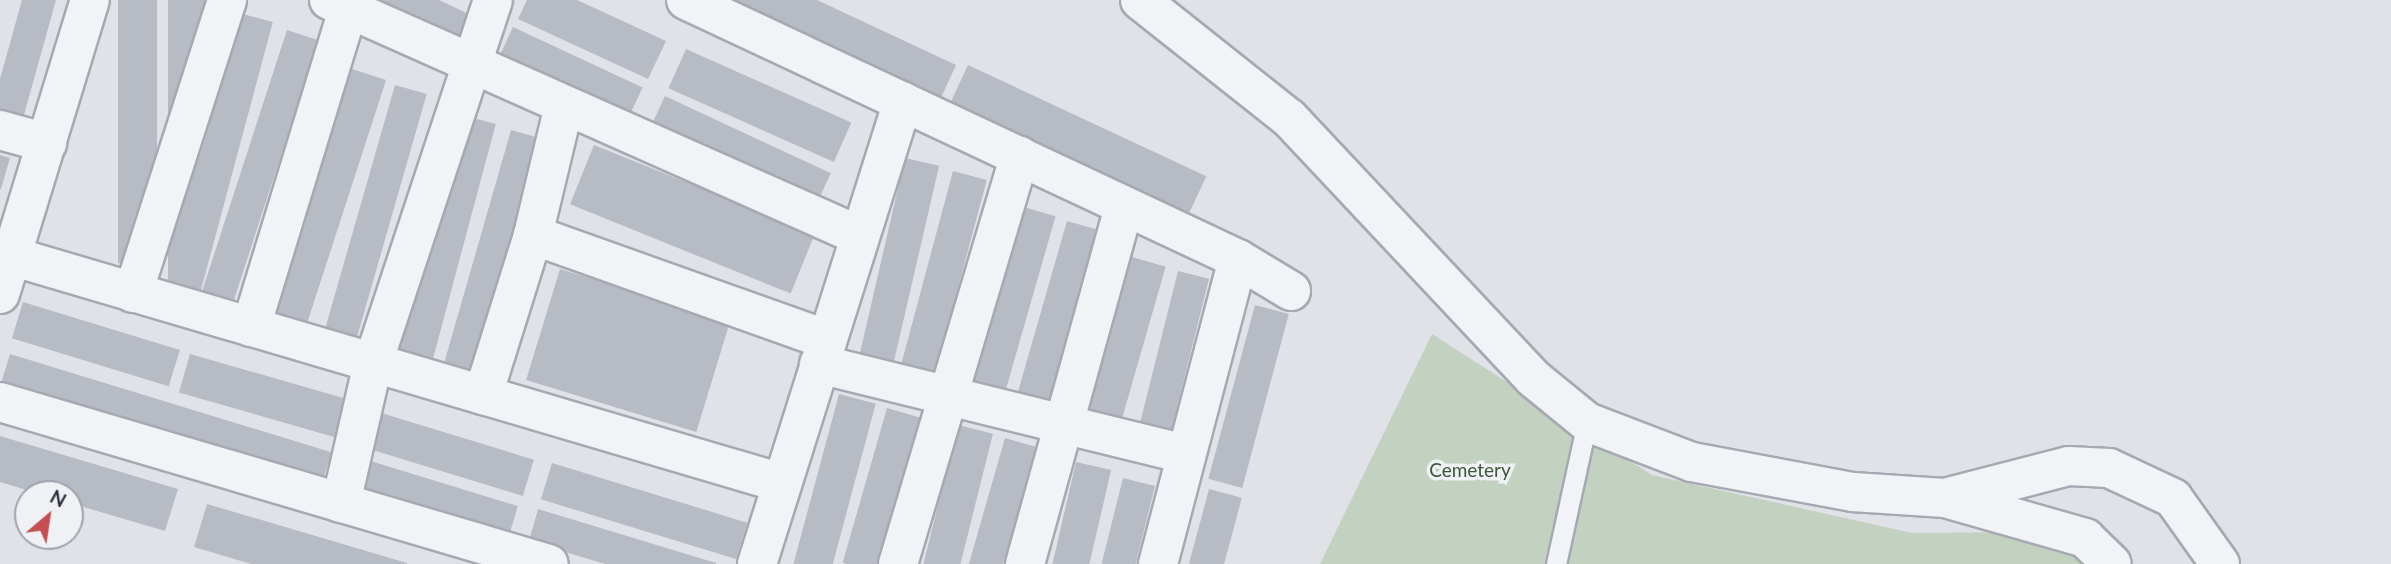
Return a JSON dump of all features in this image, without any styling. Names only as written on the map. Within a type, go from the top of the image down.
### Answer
[{"type":"street","points":[[0,294],[90,0]]},
{"type":"street","points":[[134,293],[227,0]]},
{"type":"street","points":[[341,503],[373,363],[493,0]]},
{"type":"street","points":[[686,0],[1238,259],[1291,291]]},
{"type":"street","points":[[1140,0],[1289,118],[1533,378],[1587,422],[1692,462],[1853,492],[1945,498],[2085,538],[2112,564]]},
{"type":"street","points":[[251,327],[339,5],[469,66],[858,235]]},
{"type":"street","points":[[757,564],[858,235],[903,102]]},
{"type":"street","points":[[483,396],[533,235],[564,106]]},
{"type":"street","points":[[0,130],[47,143]]},
{"type":"street","points":[[898,564],[1020,156]]},
{"type":"street","points":[[1025,564],[1124,206]]},
{"type":"street","points":[[533,235],[822,351],[946,397],[1186,454]]},
{"type":"street","points":[[11,257],[782,484]]},
{"type":"street","points":[[1158,564],[1238,259]]},
{"type":"street","points":[[0,402],[550,564]]},
{"type":"street","points":[[1945,498],[2069,466],[2109,468],[2172,498],[2220,564]]},
{"type":"lane","points":[[1556,564],[1587,422]]},
{"type":"green space","name":"Cemetery","points":[[1432,334],[1652,475],[1912,533],[2094,531],[2124,564],[1320,564]]},
{"type":"building","points":[[22,0],[56,0],[22,122],[0,116],[0,79]]},
{"type":"building","points":[[118,0],[157,0],[157,263],[118,263]]},
{"type":"building","points":[[168,0],[204,0],[204,277],[168,277]]},
{"type":"building","points":[[356,0],[439,0],[475,17],[460,49]]},
{"type":"building","points":[[527,0],[577,0],[666,41],[648,79],[518,19]]},
{"type":"building","points":[[725,0],[817,0],[956,65],[940,100]]},
{"type":"building","points":[[239,13],[273,22],[199,299],[165,290]]},
{"type":"building","points":[[513,27],[643,87],[629,117],[499,57]]},
{"type":"building","points":[[287,30],[318,40],[231,310],[199,300]]},
{"type":"building","points":[[686,49],[851,123],[834,162],[669,88]]},
{"type":"building","points":[[968,65],[1206,176],[1188,215],[950,104]]},
{"type":"building","points":[[349,68],[386,80],[304,333],[267,321]]},
{"type":"building","points":[[395,85],[427,94],[354,348],[322,339]]},
{"type":"building","points":[[665,96],[831,173],[816,205],[650,128]]},
{"type":"building","points":[[462,115],[496,124],[430,369],[396,360]]},
{"type":"building","points":[[511,130],[543,139],[472,384],[441,375]]},
{"type":"building","points":[[594,145],[815,234],[791,293],[570,204]]},
{"type":"building","points":[[0,155],[10,158],[1,189],[0,189]]},
{"type":"building","points":[[905,158],[939,166],[892,369],[858,361]]},
{"type":"building","points":[[953,171],[987,180],[933,381],[899,372]]},
{"type":"building","points":[[1020,206],[1056,216],[1003,401],[967,391]]},
{"type":"building","points":[[1067,221],[1099,230],[1046,413],[1015,404]]},
{"type":"building","points":[[1132,257],[1166,267],[1119,429],[1085,419]]},
{"type":"building","points":[[560,269],[730,321],[696,432],[526,380]]},
{"type":"building","points":[[1178,271],[1209,279],[1169,440],[1138,432]]},
{"type":"building","points":[[23,302],[180,350],[169,386],[12,338]]},
{"type":"building","points":[[1255,305],[1289,314],[1242,488],[1208,479]]},
{"type":"building","points":[[10,354],[331,452],[321,487],[0,389]]},
{"type":"building","points":[[190,354],[347,399],[336,437],[179,392]]},
{"type":"building","points":[[839,394],[876,404],[833,564],[793,564]]},
{"type":"building","points":[[887,408],[921,418],[879,564],[843,563]]},
{"type":"building","points":[[378,412],[534,460],[523,496],[367,448]]},
{"type":"building","points":[[958,425],[993,434],[960,564],[923,564]]},
{"type":"building","points":[[0,436],[178,489],[165,531],[84,507],[84,480],[14,480],[14,486],[0,482]]},
{"type":"building","points":[[1005,438],[1037,447],[1003,564],[969,564]]},
{"type":"building","points":[[364,459],[518,506],[507,540],[353,493]]},
{"type":"building","points":[[1076,462],[1111,470],[1089,564],[1052,564]]},
{"type":"building","points":[[552,463],[747,523],[736,559],[541,499]]},
{"type":"building","points":[[1123,478],[1155,486],[1136,564],[1102,563]]},
{"type":"building","points":[[1209,489],[1242,498],[1224,564],[1189,564]]},
{"type":"building","points":[[207,504],[407,564],[251,564],[194,547]]},
{"type":"building","points":[[538,509],[716,564],[605,564],[529,541]]}]
